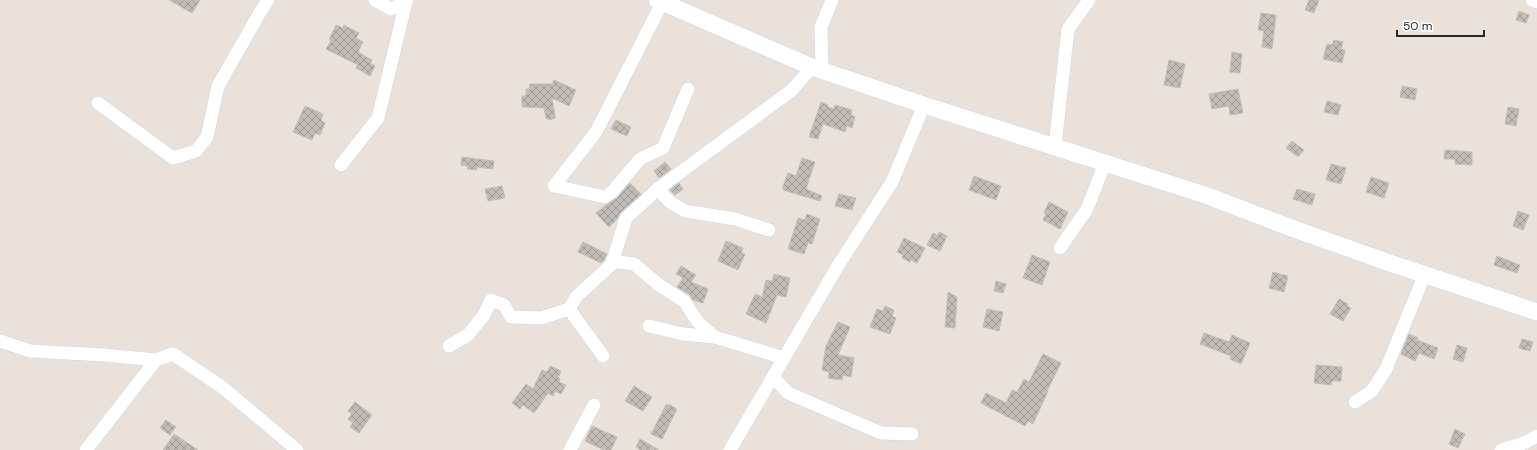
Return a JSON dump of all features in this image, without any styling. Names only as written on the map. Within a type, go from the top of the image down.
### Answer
[{"type":"street","points":[[98,103],[173,158],[196,151],[207,137],[218,86],[268,0]]},
{"type":"street","points":[[375,0],[391,9],[407,1]]},
{"type":"street","points":[[449,346],[468,335],[484,315],[491,300],[504,305],[511,317],[541,318],[569,309],[578,296],[612,264],[626,218],[657,189],[792,90],[817,68],[821,27],[832,0]]},
{"type":"street","points":[[1055,146],[1068,29],[1089,0]]},
{"type":"street","points":[[1532,0],[1537,2]]},
{"type":"street","points":[[341,165],[378,118],[407,1]]},
{"type":"street","points":[[688,89],[663,148],[640,159],[612,192],[605,197],[554,186],[596,132],[660,1],[817,68],[924,105],[1208,196],[1294,229],[1537,312]]},
{"type":"street","points":[[730,450],[839,264],[892,182],[924,105]]},
{"type":"street","points":[[1060,248],[1087,209],[1105,163]]},
{"type":"street","points":[[657,189],[670,202],[685,211],[735,219],[769,230]]},
{"type":"street","points":[[612,261],[634,264],[659,285],[684,301],[698,322],[715,337]]},
{"type":"street","points":[[1355,402],[1372,391],[1386,369],[1425,274]]},
{"type":"street","points":[[569,309],[603,356]]},
{"type":"street","points":[[648,326],[683,334],[715,337],[784,358]]},
{"type":"street","points":[[0,341],[30,351],[104,355],[156,360],[173,354],[222,387],[296,450]]},
{"type":"street","points":[[86,450],[156,360]]},
{"type":"street","points":[[773,378],[788,394],[881,433],[912,434]]},
{"type":"street","points":[[570,450],[594,405]]},
{"type":"street","points":[[1501,450],[1524,443],[1537,436]]},
{"type":"building","points":[[169,0],[200,0],[192,13]]},
{"type":"building","points":[[1309,0],[1319,0],[1314,13],[1305,10]]},
{"type":"building","points":[[1519,11],[1529,15],[1526,23],[1516,20]]},
{"type":"building","points":[[1261,13],[1276,15],[1272,49],[1262,47],[1264,31],[1258,30]]},
{"type":"building","points":[[336,25],[343,28],[344,25],[359,33],[356,38],[363,42],[358,52],[372,60],[370,63],[375,66],[370,76],[356,68],[358,65],[326,49],[331,41],[329,40]]},
{"type":"building","points":[[1334,40],[1343,42],[1341,49],[1345,50],[1342,63],[1323,59],[1327,44],[1332,45]]},
{"type":"building","points":[[1232,52],[1242,54],[1240,73],[1230,72]]},
{"type":"building","points":[[1169,60],[1185,64],[1180,88],[1164,85]]},
{"type":"building","points":[[554,80],[576,90],[569,106],[552,98],[555,118],[550,120],[546,118],[544,108],[522,107],[522,96],[526,96],[526,89],[529,89],[530,84],[552,84]]},
{"type":"building","points":[[1402,86],[1417,89],[1415,100],[1400,97]]},
{"type":"building","points":[[1238,89],[1243,113],[1230,115],[1229,106],[1212,109],[1209,94]]},
{"type":"building","points":[[1327,101],[1341,105],[1338,115],[1324,112]]},
{"type":"building","points":[[821,102],[834,109],[835,105],[852,110],[851,115],[855,117],[852,128],[847,126],[845,132],[823,124],[818,139],[809,137]]},
{"type":"building","points":[[305,106],[323,114],[321,120],[325,123],[320,135],[315,133],[312,140],[293,132]]},
{"type":"building","points":[[1508,107],[1519,109],[1516,126],[1505,124]]},
{"type":"building","points":[[616,120],[631,127],[627,136],[611,129]]},
{"type":"building","points":[[1292,141],[1304,150],[1298,157],[1286,148]]},
{"type":"building","points":[[1445,150],[1472,152],[1472,165],[1455,164],[1455,159],[1444,159]]},
{"type":"building","points":[[462,157],[494,161],[493,169],[477,167],[477,170],[467,169],[468,166],[461,165]]},
{"type":"building","points":[[802,158],[815,162],[806,189],[822,196],[820,201],[783,190],[788,173],[796,176]]},
{"type":"building","points":[[665,162],[671,169],[659,178],[654,171]]},
{"type":"building","points":[[1331,164],[1346,168],[1341,184],[1326,180]]},
{"type":"building","points":[[974,176],[1001,186],[996,200],[969,190]]},
{"type":"building","points":[[1371,177],[1389,183],[1384,198],[1366,192]]},
{"type":"building","points":[[630,183],[641,194],[621,212],[617,219],[609,227],[596,213],[617,198]]},
{"type":"building","points":[[679,183],[683,189],[675,195],[670,190]]},
{"type":"building","points":[[502,186],[505,198],[488,201],[485,189]]},
{"type":"building","points":[[1297,189],[1315,194],[1312,205],[1293,199]]},
{"type":"building","points":[[839,194],[856,198],[852,210],[835,206]]},
{"type":"building","points":[[1049,202],[1068,212],[1060,229],[1043,220],[1046,214],[1044,213]]},
{"type":"building","points":[[1518,211],[1529,215],[1523,230],[1513,226]]},
{"type":"building","points":[[807,214],[820,219],[812,244],[808,243],[804,254],[788,249],[798,218],[805,220]]},
{"type":"building","points":[[939,232],[947,236],[940,251],[927,245],[933,233],[938,235]]},
{"type":"building","points":[[904,238],[925,248],[917,263],[911,260],[910,262],[902,258],[903,255],[897,252]]},
{"type":"building","points":[[726,241],[743,248],[741,253],[745,254],[738,270],[718,261]]},
{"type":"building","points":[[583,242],[607,254],[601,263],[578,252]]},
{"type":"building","points":[[1032,255],[1050,262],[1042,285],[1023,278]]},
{"type":"building","points":[[1497,256],[1520,265],[1517,273],[1494,265]]},
{"type":"building","points":[[681,266],[696,275],[691,282],[708,289],[703,303],[693,300],[689,294],[677,287],[683,278],[676,274]]},
{"type":"building","points":[[1273,272],[1288,276],[1284,292],[1269,288]]},
{"type":"building","points":[[774,274],[790,278],[786,297],[777,295],[766,323],[746,314],[755,294],[762,297],[766,280],[772,281]]},
{"type":"building","points":[[996,281],[1006,284],[1003,293],[994,291]]},
{"type":"building","points":[[948,292],[957,297],[955,328],[945,327]]},
{"type":"building","points":[[1339,299],[1348,304],[1347,306],[1351,308],[1343,321],[1330,314]]},
{"type":"building","points":[[885,306],[894,310],[892,316],[896,318],[890,334],[870,327],[877,309],[883,311]]},
{"type":"building","points":[[987,309],[1003,312],[999,331],[983,327]]},
{"type":"building","points":[[838,322],[850,327],[838,355],[854,358],[851,377],[843,375],[842,380],[828,378],[829,372],[822,370],[826,346]]},
{"type":"building","points":[[1204,333],[1229,342],[1232,335],[1250,343],[1241,364],[1230,359],[1231,356],[1200,344]]},
{"type":"building","points":[[1409,334],[1418,338],[1417,340],[1438,348],[1434,359],[1419,353],[1415,361],[1401,354]]},
{"type":"building","points":[[1522,339],[1533,342],[1530,351],[1519,348]]},
{"type":"building","points":[[1457,345],[1467,348],[1463,362],[1453,359]]},
{"type":"building","points":[[1043,354],[1061,363],[1033,424],[1028,421],[1025,426],[981,403],[986,393],[1006,403],[1012,390],[1017,392],[1024,379],[1029,382]]},
{"type":"building","points":[[1316,365],[1342,367],[1341,381],[1332,381],[1331,385],[1314,383]]},
{"type":"building","points":[[550,366],[561,371],[558,378],[560,379],[559,382],[566,385],[561,394],[555,391],[553,396],[548,393],[534,413],[523,405],[520,409],[512,403],[526,384],[533,389],[542,370],[547,372]]},
{"type":"building","points":[[634,386],[652,397],[643,411],[625,401]]},
{"type":"building","points":[[355,402],[372,415],[359,433],[350,427],[353,423],[348,419],[352,414],[348,411]]},
{"type":"building","points":[[666,405],[670,405],[677,409],[662,439],[651,434]]},
{"type":"building","points":[[166,420],[176,427],[170,435],[160,428]]},
{"type":"building","points":[[592,426],[617,437],[611,450],[604,450],[585,441]]},
{"type":"building","points":[[1455,429],[1465,434],[1458,448],[1449,444]]},
{"type":"building","points":[[174,434],[198,450],[163,450]]},
{"type":"building","points":[[640,439],[659,450],[641,450],[636,447]]}]
